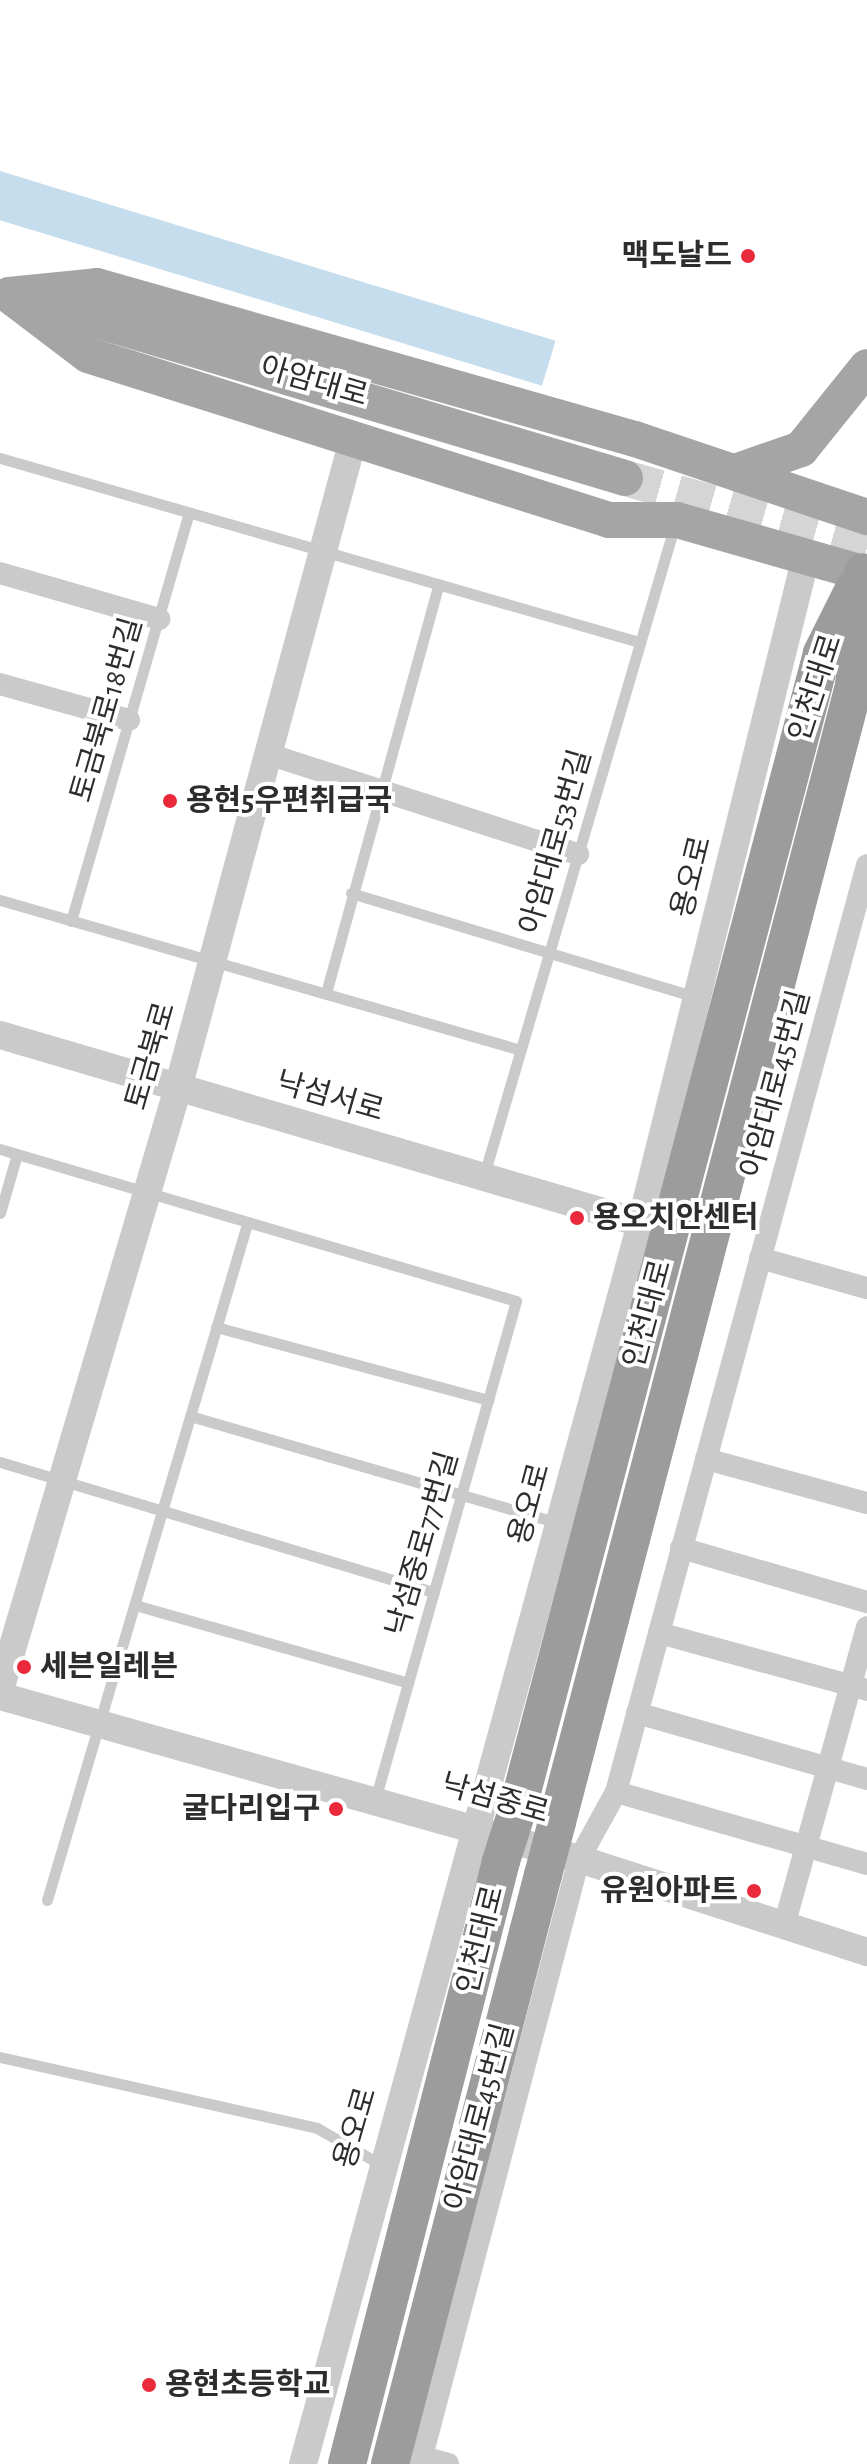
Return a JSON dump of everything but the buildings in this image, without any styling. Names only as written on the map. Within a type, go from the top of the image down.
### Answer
[{"type":"highway","name":"인천대로","points":[[411,2462],[543,1875],[860,676],[865,573]]},
{"type":"highway","name":"인천대로","points":[[347,2464],[501,1861],[517,1811],[822,653],[865,573]]},
{"type":"main road","points":[[5,293],[97,286],[635,439],[867,517]]},
{"type":"main road","points":[[5,293],[88,355],[354,436],[609,520],[677,520],[865,573]]},
{"type":"main road","name":"아암대로","points":[[5,293],[625,478]]},
{"type":"main road","points":[[735,472],[801,449],[867,367]]},
{"type":"main road","points":[[609,520],[631,506],[649,476],[635,439]]},
{"type":"street","name":"토금북로","points":[[0,1693],[178,1088],[354,436]]},
{"type":"street","name":"용오로","points":[[303,2464],[380,2164],[477,1829],[641,1223],[806,557]]},
{"type":"street","points":[[0,573],[159,619]]},
{"type":"street","points":[[0,684],[129,720]]},
{"type":"street","points":[[268,754],[578,854]]},
{"type":"street","name":"아암대로45번길","points":[[411,2462],[579,1859],[616,1792],[867,865]]},
{"type":"street","name":"낙섬서로","points":[[0,1035],[641,1223]]},
{"type":"street","points":[[760,1258],[867,1288]]},
{"type":"street","points":[[706,1459],[867,1503]]},
{"type":"street","points":[[681,1548],[867,1602]]},
{"type":"street","points":[[784,1926],[828,1767],[859,1688],[867,1627]]},
{"type":"street","points":[[659,1633],[859,1688]]},
{"type":"street","name":"낙섬중로","points":[[0,1693],[99,1727],[579,1859],[867,1952]]},
{"type":"street","points":[[637,1713],[867,1779]]},
{"type":"street","points":[[616,1792],[867,1864]]},
{"type":"street","points":[[411,2462],[448,2464]]},
{"type":"lane","points":[[0,458],[639,642]]},
{"type":"lane","name":"토금북로18번길","points":[[71,921],[189,513]]},
{"type":"lane","name":"아암대로53번길","points":[[484,1178],[677,520]]},
{"type":"lane","points":[[326,993],[351,893],[439,584]]},
{"type":"lane","points":[[351,893],[697,997]]},
{"type":"lane","points":[[0,900],[521,1050]]},
{"type":"lane","points":[[0,1149],[247,1224],[47,1900]]},
{"type":"lane","points":[[0,1213],[17,1154]]},
{"type":"lane","name":"낙섬중로77번길","points":[[247,1224],[516,1301],[375,1801]]},
{"type":"lane","points":[[216,1327],[488,1400]]},
{"type":"lane","points":[[190,1416],[560,1523]]},
{"type":"lane","points":[[0,1462],[434,1592]]},
{"type":"lane","points":[[135,1605],[408,1683]]},
{"type":"lane","points":[[0,2057],[317,2128],[380,2164]]},
{"type":"water","points":[[0,171],[556,341],[542,386],[0,220]]},
{"type":"tunnel","points":[[625,478],[867,547]]},
{"type":"place","name":"맥도날드","points":[[748,256]]},
{"type":"place","name":"용현5우편취급국","points":[[170,801]]},
{"type":"place","name":"용오치안센터","points":[[577,1218]]},
{"type":"place","name":"세븐일레븐","points":[[24,1667]]},
{"type":"place","name":"굴다리입구","points":[[336,1809]]},
{"type":"place","name":"유원아파트","points":[[754,1891]]},
{"type":"place","name":"용현초등학교","points":[[149,2385]]}]
